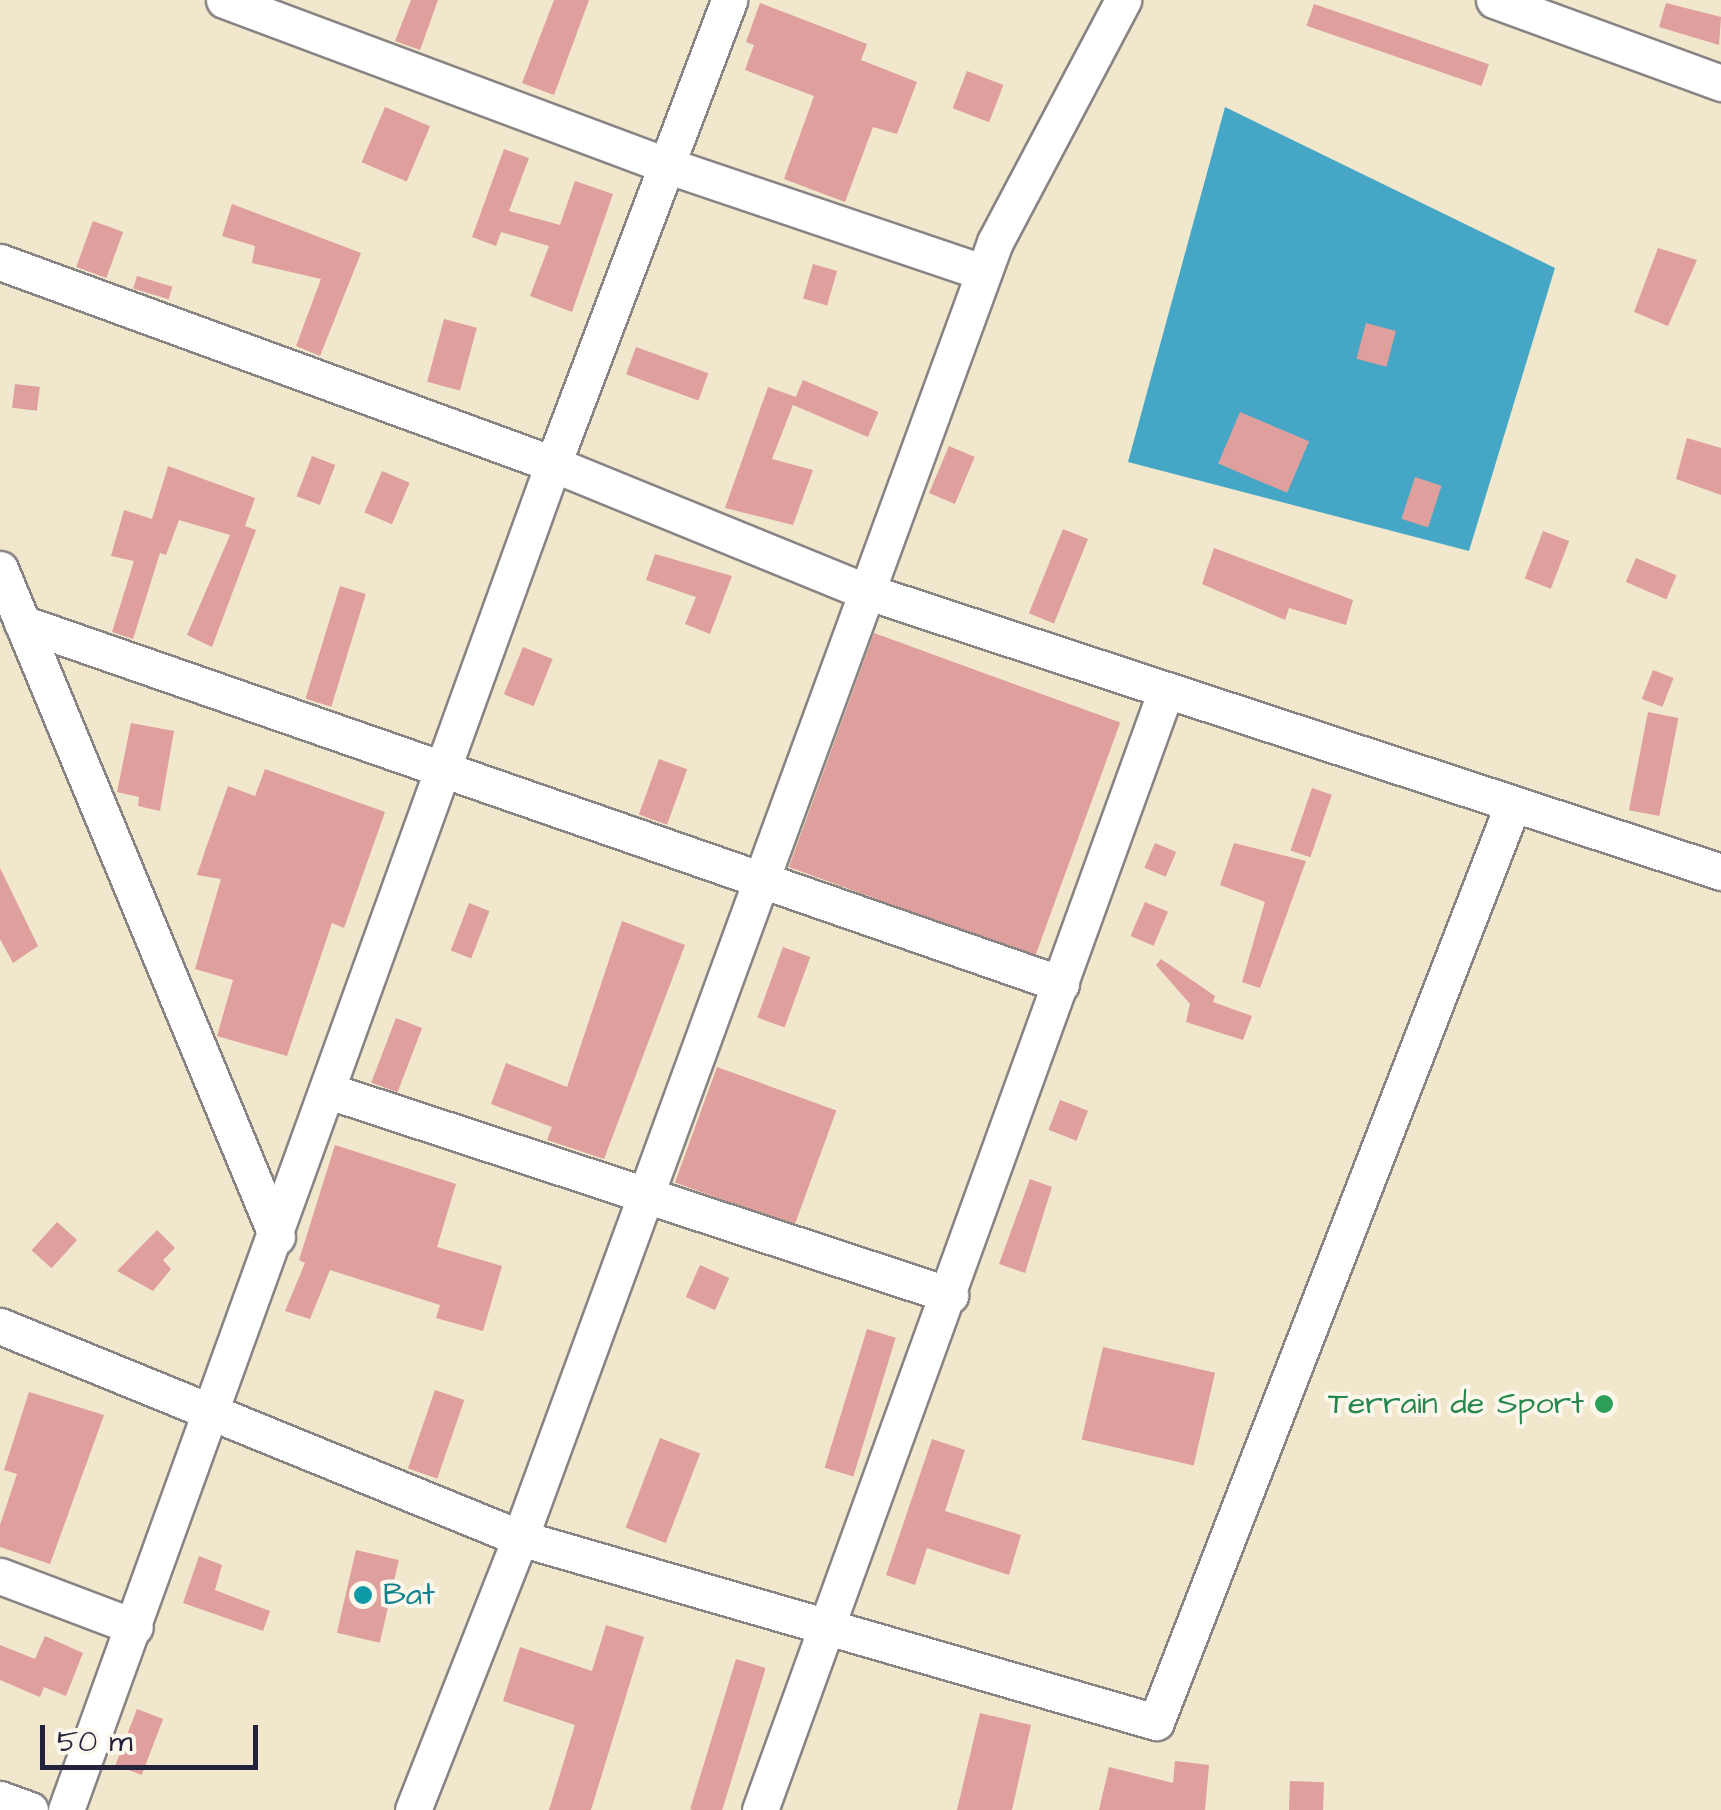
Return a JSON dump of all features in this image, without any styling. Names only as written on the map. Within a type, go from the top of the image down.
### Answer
[{"type":"street","points":[[224,0],[666,164],[983,272]]},
{"type":"street","points":[[66,1810],[214,1413],[552,464],[728,0]]},
{"type":"street","points":[[413,1810],[520,1538],[862,590],[983,272],[1123,0]]},
{"type":"street","points":[[1494,0],[1721,83]]},
{"type":"street","points":[[0,262],[552,464],[862,590],[1721,872]]},
{"type":"street","points":[[0,569],[276,1238]]},
{"type":"street","points":[[22,623],[1061,984]]},
{"type":"street","points":[[760,1810],[830,1628],[1166,690]]},
{"type":"street","points":[[0,1326],[520,1538],[1156,1722],[1512,804]]},
{"type":"street","points":[[328,1091],[950,1295]]},
{"type":"street","points":[[0,1576],[135,1627]]},
{"type":"street","points":[[0,1798],[30,1810]]},
{"type":"water","points":[[1225,107],[1555,268],[1469,551],[1128,462]]},
{"type":"building","points":[[411,0],[438,0],[420,50],[395,41]]},
{"type":"building","points":[[554,0],[589,0],[554,95],[522,83]]},
{"type":"building","points":[[760,3],[867,44],[861,60],[917,82],[897,134],[873,127],[845,202],[784,179],[814,96],[745,70],[754,45],[746,42]]},
{"type":"building","points":[[1666,3],[1721,17],[1719,45],[1659,27]]},
{"type":"building","points":[[1314,4],[1489,64],[1481,86],[1307,26]]},
{"type":"building","points":[[967,71],[1003,85],[989,122],[953,108]]},
{"type":"building","points":[[385,107],[430,126],[407,181],[362,162]]},
{"type":"building","points":[[504,149],[529,158],[509,211],[560,225],[575,181],[613,194],[572,312],[530,296],[549,246],[501,232],[496,246],[472,237]]},
{"type":"building","points":[[232,204],[361,253],[320,356],[296,346],[321,279],[252,263],[255,246],[222,236]]},
{"type":"building","points":[[93,221],[123,232],[106,278],[76,267]]},
{"type":"building","points":[[1658,248],[1697,260],[1668,326],[1634,312]]},
{"type":"building","points":[[813,264],[837,271],[827,305],[803,299]]},
{"type":"building","points":[[137,276],[172,287],[169,299],[133,288]]},
{"type":"building","points":[[444,319],[477,328],[460,391],[427,382]]},
{"type":"building","points":[[1366,323],[1396,331],[1386,367],[1356,359]]},
{"type":"building","points":[[636,347],[708,373],[698,401],[626,374]]},
{"type":"building","points":[[803,380],[878,412],[868,437],[792,405]]},
{"type":"building","points":[[15,384],[40,387],[37,411],[12,408]]},
{"type":"building","points":[[768,387],[796,397],[772,459],[813,470],[793,525],[725,508]]},
{"type":"building","points":[[1240,412],[1309,441],[1287,493],[1218,464]]},
{"type":"building","points":[[1687,438],[1721,448],[1721,495],[1676,479]]},
{"type":"building","points":[[949,446],[975,457],[955,504],[929,493]]},
{"type":"building","points":[[312,456],[335,465],[320,505],[297,496]]},
{"type":"building","points":[[168,466],[255,498],[245,526],[256,530],[212,647],[187,635],[230,535],[179,520],[166,555],[160,553],[133,639],[112,632],[134,561],[111,556],[124,510],[152,519]]},
{"type":"building","points":[[382,471],[410,483],[392,524],[364,512]]},
{"type":"building","points":[[1415,477],[1442,486],[1428,527],[1401,519]]},
{"type":"building","points":[[1063,529],[1088,539],[1054,623],[1029,613]]},
{"type":"building","points":[[1543,531],[1569,541],[1551,589],[1525,579]]},
{"type":"building","points":[[1214,548],[1353,600],[1346,625],[1289,608],[1285,620],[1202,584]]},
{"type":"building","points":[[655,554],[732,576],[710,634],[685,624],[696,597],[646,580]]},
{"type":"building","points":[[1636,558],[1677,575],[1666,599],[1626,582]]},
{"type":"building","points":[[340,586],[366,594],[331,707],[306,699]]},
{"type":"building","points":[[874,633],[1120,723],[1035,957],[789,867]]},
{"type":"building","points":[[523,647],[553,659],[534,706],[504,694]]},
{"type":"building","points":[[1653,670],[1674,678],[1662,707],[1642,699]]},
{"type":"building","points":[[1648,712],[1678,718],[1659,816],[1629,810]]},
{"type":"building","points":[[131,723],[174,731],[160,811],[138,806],[139,797],[117,792]]},
{"type":"building","points":[[659,759],[687,769],[667,825],[639,814]]},
{"type":"building","points":[[265,769],[385,812],[344,928],[332,923],[287,1056],[217,1036],[233,980],[195,969],[221,879],[197,875],[206,848],[228,786],[255,796]]},
{"type":"building","points":[[1312,788],[1332,795],[1310,857],[1291,850]]},
{"type":"building","points":[[1155,843],[1176,852],[1166,877],[1144,868]]},
{"type":"building","points":[[1234,843],[1306,861],[1260,988],[1242,982],[1265,902],[1220,885]]},
{"type":"building","points":[[0,868],[38,946],[13,963],[0,939]]},
{"type":"building","points":[[1145,902],[1168,912],[1154,946],[1131,936]]},
{"type":"building","points":[[469,903],[490,911],[471,958],[451,951]]},
{"type":"building","points":[[622,921],[685,945],[604,1159],[547,1140],[552,1127],[491,1104],[506,1063],[567,1087]]},
{"type":"building","points":[[783,947],[810,957],[785,1027],[757,1017]]},
{"type":"building","points":[[1161,959],[1215,996],[1213,1002],[1252,1016],[1243,1040],[1186,1022],[1190,1004],[1156,965]]},
{"type":"building","points":[[396,1018],[422,1028],[397,1092],[371,1082]]},
{"type":"building","points":[[717,1067],[836,1110],[794,1226],[675,1183]]},
{"type":"building","points":[[1060,1100],[1088,1111],[1077,1141],[1049,1130]]},
{"type":"building","points":[[335,1145],[456,1184],[437,1247],[502,1266],[483,1331],[436,1318],[440,1305],[330,1270],[310,1319],[285,1311],[305,1263],[299,1260]]},
{"type":"building","points":[[1030,1179],[1052,1187],[1025,1273],[999,1264]]},
{"type":"building","points":[[57,1222],[77,1240],[52,1268],[32,1250]]},
{"type":"building","points":[[157,1230],[175,1248],[163,1260],[171,1269],[153,1291],[117,1271]]},
{"type":"building","points":[[700,1265],[729,1278],[715,1310],[686,1297]]},
{"type":"building","points":[[867,1329],[896,1338],[853,1476],[825,1468]]},
{"type":"building","points":[[1103,1347],[1215,1373],[1194,1465],[1082,1440]]},
{"type":"building","points":[[435,1390],[464,1400],[437,1479],[408,1468]]},
{"type":"building","points":[[29,1392],[104,1415],[50,1564],[0,1547],[0,1525],[17,1474],[4,1470]]},
{"type":"building","points":[[660,1438],[700,1453],[666,1543],[626,1528]]},
{"type":"building","points":[[932,1439],[965,1450],[945,1511],[1021,1535],[1009,1575],[927,1548],[915,1585],[886,1575]]},
{"type":"building","name":"Bat","points":[[356,1550],[399,1560],[380,1643],[337,1633]]},
{"type":"building","points":[[199,1556],[222,1565],[215,1590],[270,1611],[263,1631],[183,1603]]},
{"type":"building","points":[[606,1625],[644,1637],[591,1810],[549,1810],[575,1725],[503,1701],[520,1647],[592,1671]]},
{"type":"building","points":[[45,1636],[83,1653],[66,1696],[44,1687],[40,1697],[0,1680],[0,1645],[35,1659]]},
{"type":"building","points":[[736,1659],[766,1668],[722,1810],[690,1809]]},
{"type":"building","points":[[137,1709],[163,1719],[142,1775],[115,1765]]},
{"type":"building","points":[[980,1713],[1031,1725],[1012,1810],[957,1810]]},
{"type":"building","points":[[1175,1761],[1209,1765],[1205,1810],[1099,1810],[1109,1767],[1173,1783]]},
{"type":"building","points":[[1290,1781],[1324,1782],[1323,1810],[1289,1810]]},
{"type":"place","name":"Terrain de Sport","points":[[1604,1404]]},
{"type":"place","name":"Bat","points":[[363,1595]]}]
